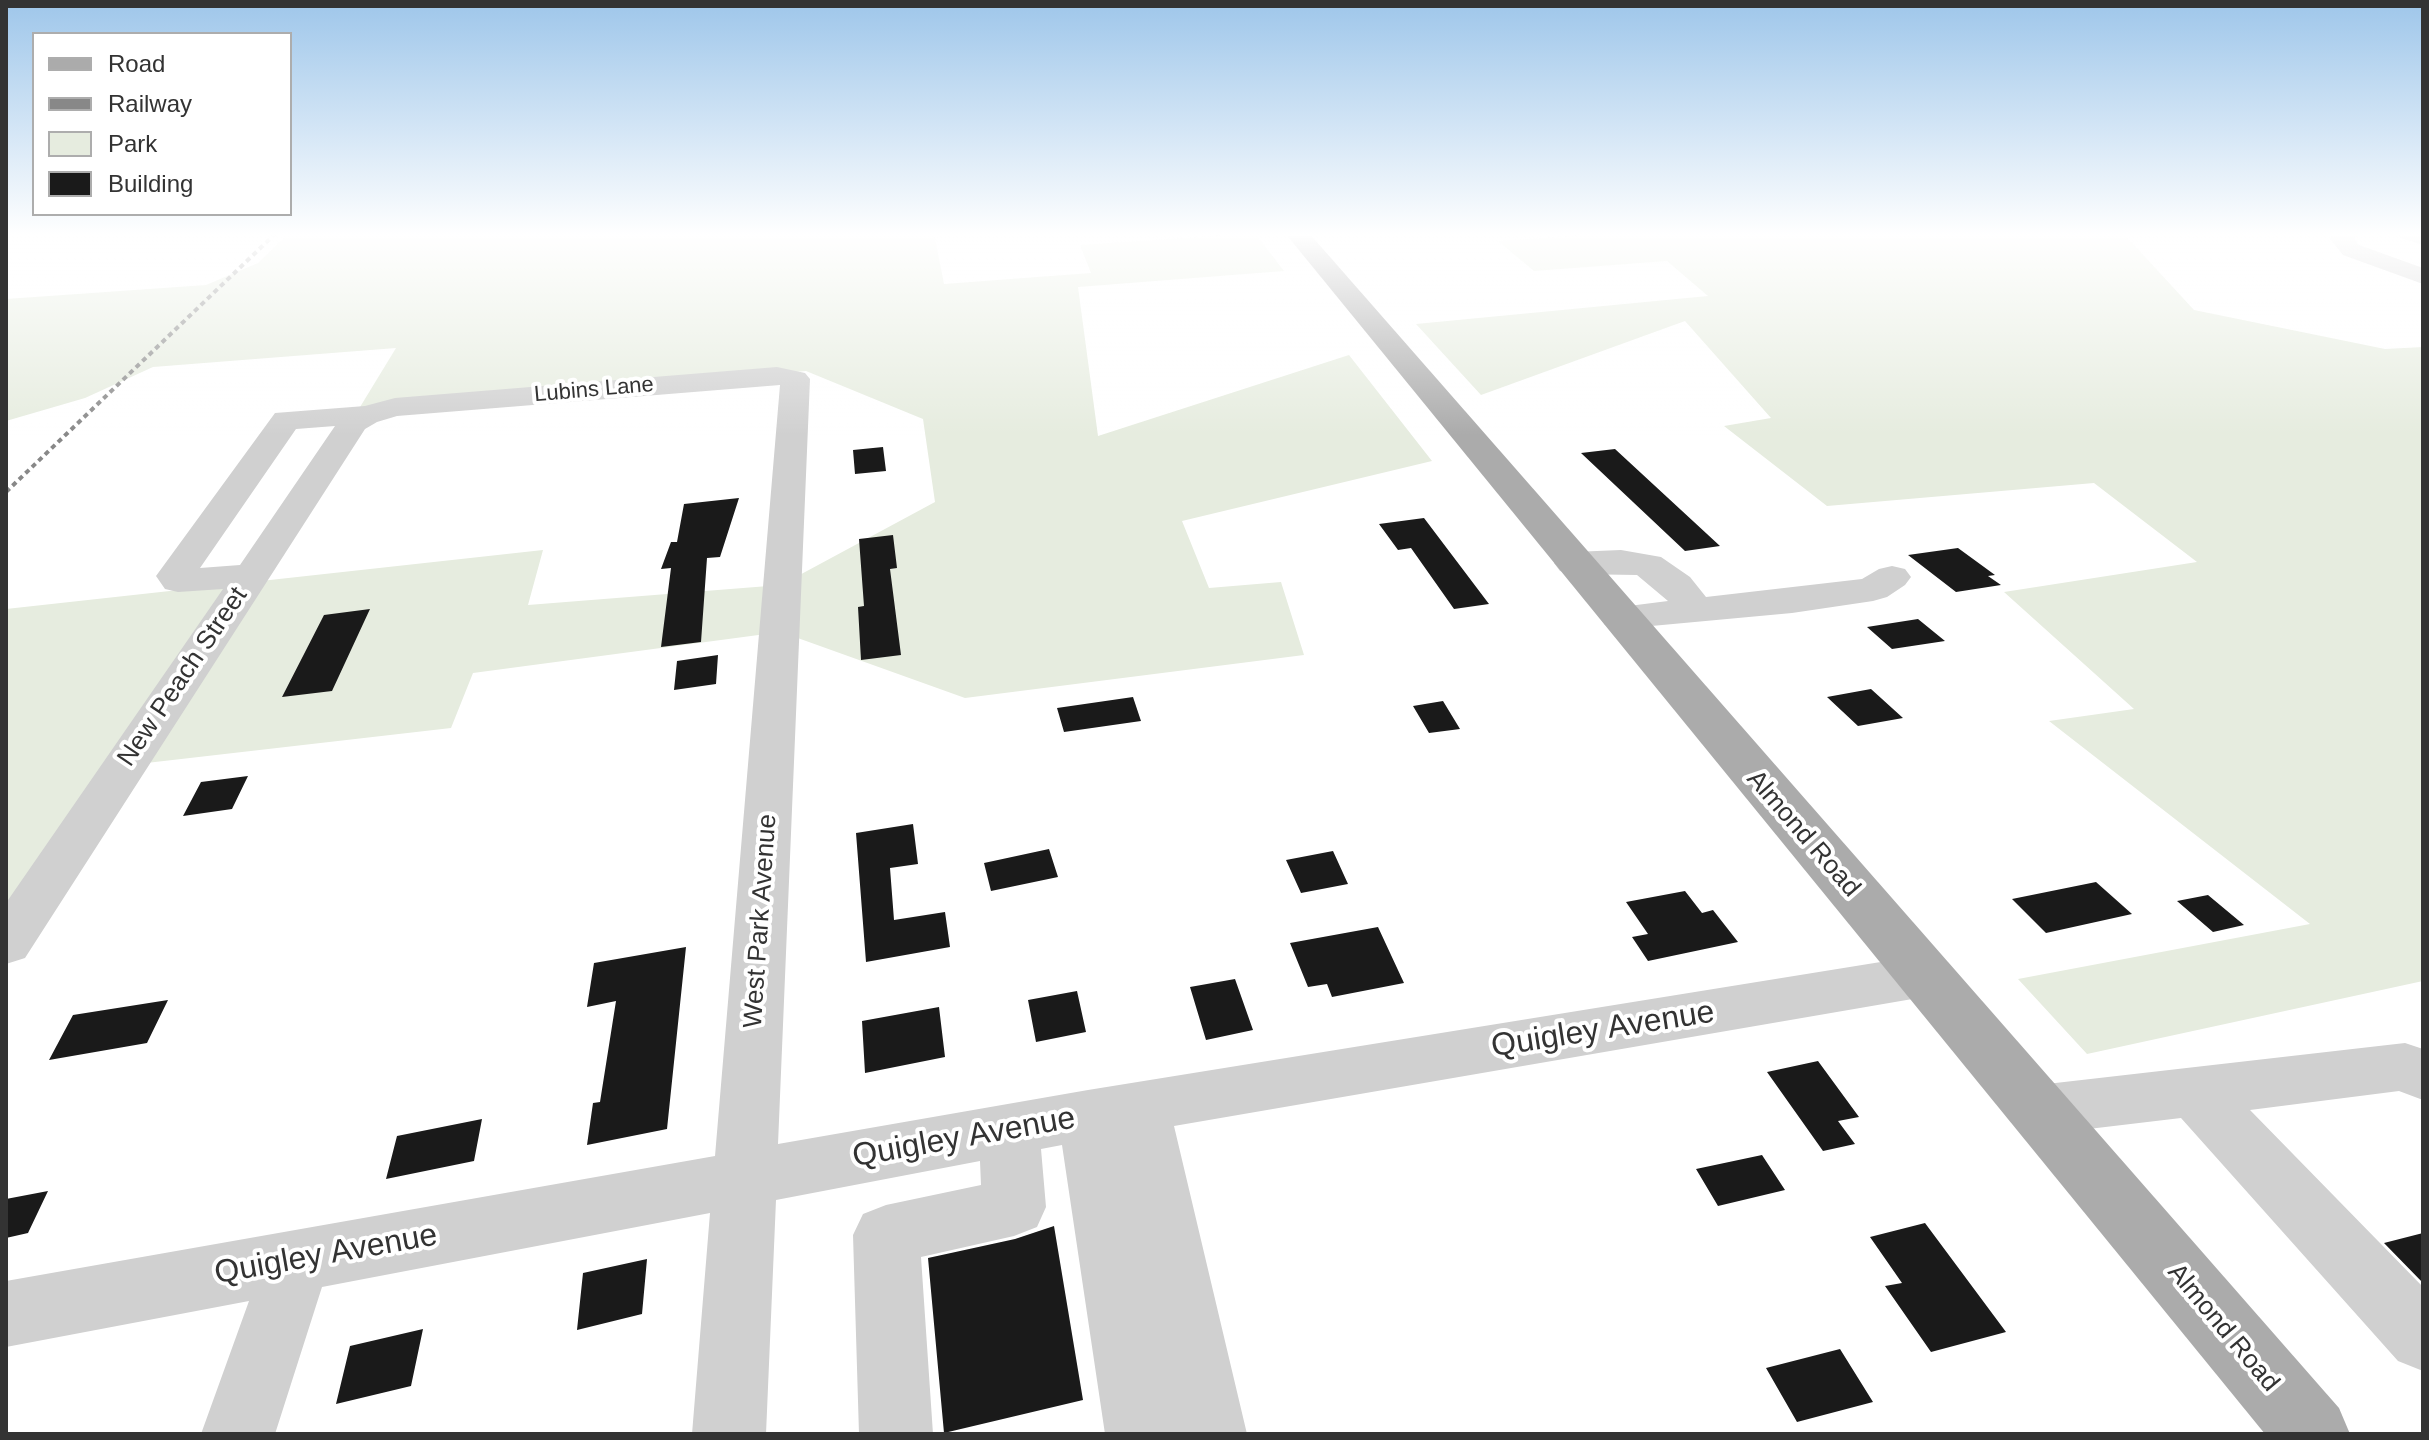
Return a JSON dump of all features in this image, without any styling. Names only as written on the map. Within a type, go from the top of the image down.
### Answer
[{"type":"main road","name":"Almond Road","points":[[1352,300],[2313,1434]]},
{"type":"street","name":"Lubins Lane","points":[[366,415],[395,407],[777,376],[795,379],[794,408]]},
{"type":"street","name":"West Park Avenue","points":[[729,1434],[794,408]]},
{"type":"street","points":[[251,575],[178,581],[175,576],[286,420],[366,415]]},
{"type":"street","name":"New Peach Street","points":[[6,944],[346,432],[366,415]]},
{"type":"street","points":[[1573,563],[1621,561],[1648,565],[1676,585],[1696,610]]},
{"type":"street","points":[[1619,617],[1792,601],[1873,589],[1892,577]]},
{"type":"street","name":"Quigley Avenue","points":[[6,1314],[1114,1111],[1924,976]]},
{"type":"street","points":[[2038,1110],[2405,1067],[2423,1076]]},
{"type":"street","points":[[2194,1091],[2423,1337]]},
{"type":"street","points":[[1114,1111],[1142,1434]]},
{"type":"street","points":[[1114,1111],[1210,1434]]},
{"type":"street","points":[[896,1434],[886,1235],[1014,1207],[1009,1130]]},
{"type":"street","points":[[238,1434],[297,1260]]},
{"type":"green space","points":[[6,300],[1080,300],[1098,436],[1349,355],[1432,461],[1182,521],[1209,588],[1281,582],[1304,655],[965,698],[781,632],[473,673],[451,728],[129,765],[6,949],[6,609],[543,550],[528,605],[781,585],[935,502],[923,419],[806,371],[357,412],[396,348],[153,367],[85,398],[6,421]]},
{"type":"green space","points":[[1664,300],[2185,300],[2194,310],[2385,349],[2423,347],[2423,981],[2087,1054],[2018,979],[2310,924],[2049,721],[2134,709],[2004,592],[2197,562],[2094,483],[1827,506],[1724,426],[1771,418],[1685,321],[1481,395],[1416,324]]},
{"type":"building","points":[[883,447],[886,471],[855,474],[853,450]]},
{"type":"building","points":[[1615,449],[1720,546],[1685,551],[1581,453]]},
{"type":"building","points":[[739,498],[720,557],[707,558],[701,642],[661,647],[671,568],[661,569],[671,542],[677,542],[684,504]]},
{"type":"building","points":[[1424,518],[1489,604],[1454,609],[1411,548],[1398,550],[1379,524]]},
{"type":"building","points":[[893,535],[897,568],[890,569],[901,655],[861,660],[858,607],[864,606],[859,539]]},
{"type":"building","points":[[1958,548],[1995,575],[1988,576],[2001,585],[1956,592],[1908,555]]},
{"type":"building","points":[[370,609],[332,691],[282,697],[324,615]]},
{"type":"building","points":[[1918,619],[1945,641],[1892,649],[1867,627]]},
{"type":"building","points":[[718,655],[716,684],[674,690],[677,661]]},
{"type":"building","points":[[1871,689],[1903,718],[1858,726],[1827,697]]},
{"type":"building","points":[[1133,697],[1141,721],[1064,732],[1057,708]]},
{"type":"building","points":[[1443,701],[1460,729],[1429,733],[1413,706]]},
{"type":"building","points":[[248,776],[232,809],[183,816],[201,782]]},
{"type":"building","points":[[913,824],[918,864],[890,868],[894,920],[945,912],[950,947],[866,962],[856,833]]},
{"type":"building","points":[[1049,849],[1058,877],[991,891],[984,863]]},
{"type":"building","points":[[1333,851],[1348,884],[1301,893],[1286,860]]},
{"type":"building","points":[[2096,882],[2132,914],[2046,933],[2012,899]]},
{"type":"building","points":[[1685,891],[1702,913],[1713,910],[1738,942],[1648,961],[1632,937],[1648,934],[1626,902]]},
{"type":"building","points":[[2208,895],[2244,925],[2213,932],[2177,901]]},
{"type":"building","points":[[1378,927],[1404,983],[1332,997],[1327,984],[1308,987],[1290,943]]},
{"type":"building","points":[[686,947],[667,1129],[587,1145],[593,1103],[600,1102],[616,1001],[587,1007],[594,963]]},
{"type":"building","points":[[1235,979],[1253,1030],[1206,1040],[1190,987]]},
{"type":"building","points":[[1077,991],[1086,1032],[1036,1042],[1028,1000]]},
{"type":"building","points":[[168,1000],[147,1043],[49,1060],[73,1015]]},
{"type":"building","points":[[939,1007],[945,1057],[865,1073],[862,1021]]},
{"type":"building","points":[[1818,1061],[1859,1117],[1838,1121],[1855,1144],[1823,1151],[1767,1072]]},
{"type":"building","points":[[482,1119],[474,1161],[386,1179],[397,1136]]},
{"type":"building","points":[[1762,1155],[1785,1190],[1718,1206],[1696,1169]]},
{"type":"building","points":[[48,1191],[28,1233],[6,1238],[6,1199]]},
{"type":"building","points":[[1925,1223],[2006,1332],[1931,1352],[1885,1286],[1902,1283],[1870,1237]]},
{"type":"building","points":[[1054,1226],[1083,1400],[944,1433],[928,1258],[1015,1239]]},
{"type":"building","points":[[2423,1233],[2423,1283],[2384,1243]]},
{"type":"building","points":[[647,1259],[642,1314],[577,1330],[583,1273]]},
{"type":"building","points":[[423,1329],[411,1386],[336,1404],[350,1346]]},
{"type":"building","points":[[1840,1349],[1873,1402],[1797,1422],[1766,1368]]},
{"type":"railway","points":[[6,492],[206,300]]}]
